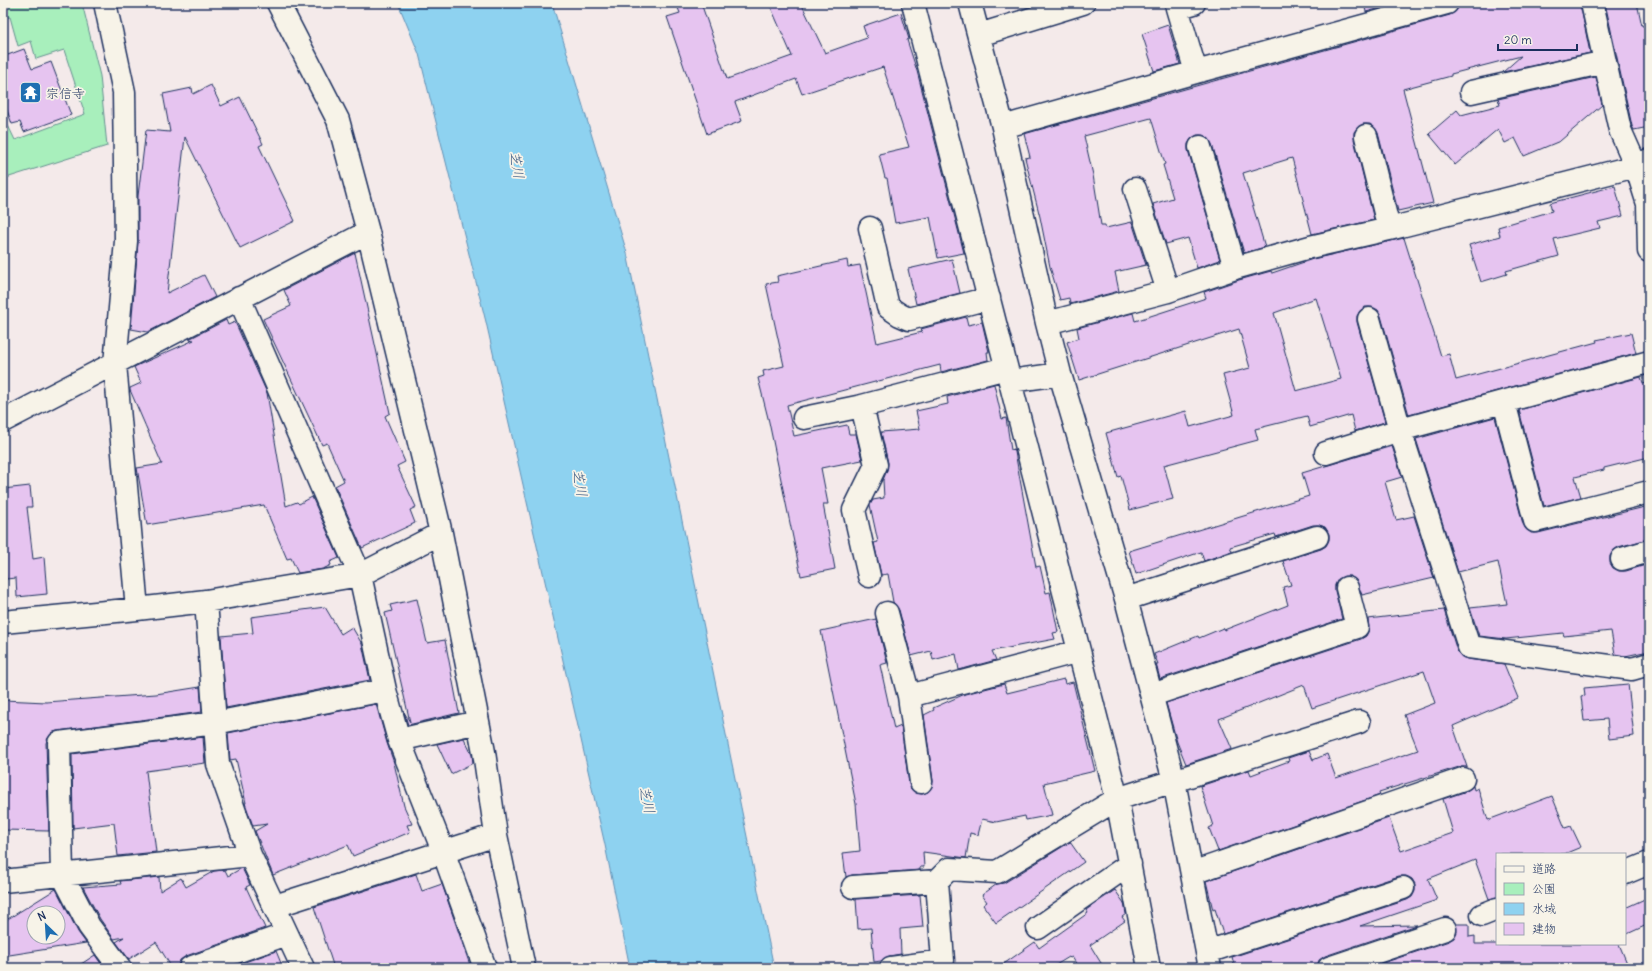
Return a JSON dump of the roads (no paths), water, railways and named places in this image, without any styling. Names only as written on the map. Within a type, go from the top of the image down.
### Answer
[{"type":"street","points":[[105,3],[124,92],[126,241],[115,364],[137,609]]},
{"type":"street","points":[[278,3],[338,120],[368,232],[441,533],[478,722],[496,834],[524,968]]},
{"type":"street","points":[[913,3],[1117,799],[1149,968]]},
{"type":"street","points":[[970,3],[1003,127],[1060,374],[1126,599],[1174,781],[1208,960],[1403,888]]},
{"type":"street","points":[[979,35],[1083,3]]},
{"type":"street","points":[[1194,3],[1177,8],[1196,72]]},
{"type":"street","points":[[1003,127],[1446,3]]},
{"type":"street","points":[[1592,3],[1620,130],[1642,163],[1648,204],[1649,250]]},
{"type":"street","points":[[1471,92],[1605,62]]},
{"type":"street","points":[[1366,136],[1389,229]]},
{"type":"street","points":[[1200,147],[1235,268]]},
{"type":"street","points":[[1047,323],[1168,290],[1235,268],[1310,247],[1389,229],[1642,163]]},
{"type":"street","points":[[1135,189],[1168,290]]},
{"type":"street","points":[[870,228],[888,307],[900,315],[910,319],[989,298]]},
{"type":"street","points":[[3,421],[368,232]]},
{"type":"street","points":[[239,298],[360,575],[385,690],[399,740],[443,851],[486,968]]},
{"type":"street","points":[[1369,319],[1400,430],[1470,646],[1632,670],[1649,664]]},
{"type":"street","points":[[1326,453],[1400,430],[1649,362]]},
{"type":"street","points":[[804,418],[1008,374],[1060,374]]},
{"type":"street","points":[[1504,402],[1535,521],[1649,492]]},
{"type":"street","points":[[862,406],[876,465],[854,510],[869,576]]},
{"type":"street","points":[[3,622],[137,609],[206,600],[360,575],[441,533]]},
{"type":"street","points":[[1126,599],[1317,537]]},
{"type":"street","points":[[1622,559],[1649,551]]},
{"type":"street","points":[[1152,695],[1357,627],[1347,588]]},
{"type":"street","points":[[206,600],[218,764],[250,855],[304,968]]},
{"type":"street","points":[[887,613],[909,696],[921,782]]},
{"type":"street","points":[[909,696],[1079,651]]},
{"type":"street","points":[[120,968],[88,926],[62,874],[59,743],[215,723],[385,690]]},
{"type":"street","points":[[399,740],[478,722]]},
{"type":"street","points":[[853,887],[936,881],[949,870],[997,872],[1117,799],[1359,722]]},
{"type":"street","points":[[1192,873],[1463,779]]},
{"type":"street","points":[[275,906],[496,834]]},
{"type":"street","points":[[3,881],[250,855]]},
{"type":"street","points":[[1626,873],[1649,863]]},
{"type":"street","points":[[1038,928],[1130,864]]},
{"type":"street","points":[[891,968],[943,961],[936,881]]},
{"type":"street","points":[[1329,968],[1445,929]]},
{"type":"street","points":[[190,968],[287,934]]},
{"type":"water","name":"芝川","points":[[398,3],[552,3],[627,253],[774,968],[630,968],[605,845],[486,322],[419,54]]},
{"type":"place","name":"宗信寺","points":[[30,93]]}]
